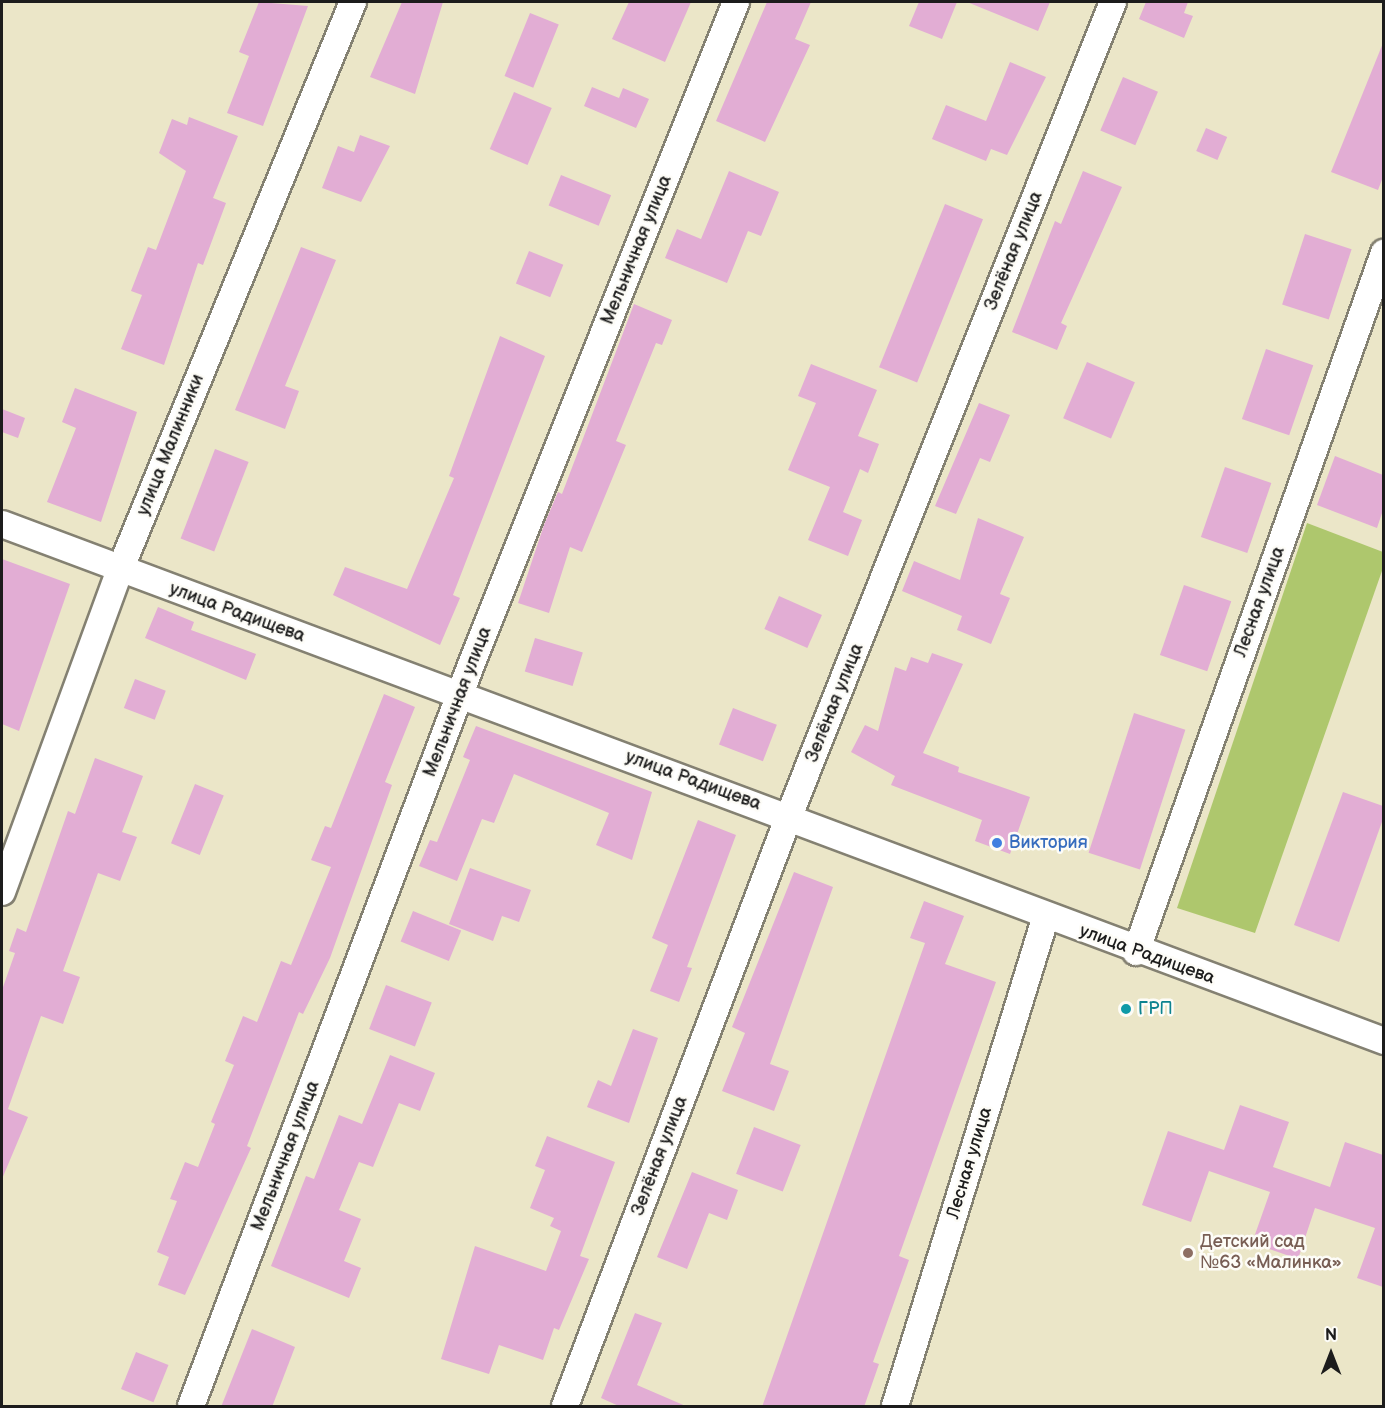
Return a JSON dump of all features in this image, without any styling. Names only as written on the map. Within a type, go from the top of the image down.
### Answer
[{"type":"street","name":"улица Малинники","points":[[2,892],[120,570],[353,2]]},
{"type":"street","name":"Мельничная улица","points":[[191,1407],[459,695],[736,2]]},
{"type":"street","name":"Зелёная улица","points":[[565,1407],[789,816],[1113,2]]},
{"type":"street","name":"Лесная улица","points":[[1136,952],[1383,253]]},
{"type":"street","name":"улица Радищева","points":[[2,524],[120,570],[789,816],[1045,918],[1383,1041]]},
{"type":"street","name":"Лесная улица","points":[[895,1407],[1045,918]]},
{"type":"green space","points":[[1307,523],[1383,552],[1383,568],[1255,933],[1177,908]]},
{"type":"building","points":[[259,2],[308,6],[263,126],[227,113],[249,56],[239,52]]},
{"type":"building","points":[[402,2],[443,2],[415,94],[370,77]]},
{"type":"building","points":[[629,2],[691,2],[665,62],[612,39]]},
{"type":"building","points":[[767,2],[811,2],[795,39],[810,45],[765,142],[716,121]]},
{"type":"building","points":[[919,2],[957,2],[942,39],[909,26]]},
{"type":"building","points":[[967,2],[1050,2],[1038,31]]},
{"type":"building","points":[[1146,2],[1188,2],[1184,13],[1193,16],[1184,38],[1139,19]]},
{"type":"building","points":[[530,13],[559,25],[533,88],[505,76]]},
{"type":"building","points":[[1383,43],[1383,177],[1378,190],[1331,172]]},
{"type":"building","points":[[1010,62],[1046,77],[1007,155],[991,149],[986,161],[932,139],[946,105],[986,121]]},
{"type":"building","points":[[1123,77],[1158,92],[1135,145],[1100,130]]},
{"type":"building","points":[[592,87],[619,98],[623,88],[649,99],[636,128],[584,106]]},
{"type":"building","points":[[514,92],[552,108],[528,165],[490,149]]},
{"type":"building","points":[[189,117],[238,136],[213,198],[226,203],[203,265],[198,263],[164,365],[121,349],[142,295],[131,291],[148,247],[156,250],[186,171],[159,153],[172,119],[187,125]]},
{"type":"building","points":[[1206,128],[1227,137],[1217,160],[1196,151]]},
{"type":"building","points":[[360,135],[390,146],[361,202],[322,188],[338,146],[354,152]]},
{"type":"building","points":[[729,171],[779,192],[761,236],[748,231],[727,283],[665,258],[677,229],[701,239]]},
{"type":"building","points":[[1083,171],[1122,187],[1061,323],[1067,326],[1057,350],[1012,332],[1055,221],[1061,224]]},
{"type":"building","points":[[561,175],[611,195],[599,226],[549,206]]},
{"type":"building","points":[[945,204],[983,219],[917,383],[879,367]]},
{"type":"building","points":[[1305,234],[1352,249],[1329,320],[1282,304]]},
{"type":"building","points":[[301,247],[336,260],[285,386],[299,391],[285,429],[235,410]]},
{"type":"building","points":[[529,251],[563,265],[550,297],[516,283]]},
{"type":"building","points":[[634,304],[672,320],[662,345],[656,343],[616,441],[626,445],[582,552],[570,547],[549,613],[518,603],[544,525],[558,492],[562,494]]},
{"type":"building","points":[[500,336],[545,356],[453,595],[460,598],[440,645],[333,595],[345,567],[407,589],[454,478],[449,476]]},
{"type":"building","points":[[1266,349],[1313,365],[1289,435],[1242,419]]},
{"type":"building","points":[[1087,362],[1135,382],[1111,438],[1063,418]]},
{"type":"building","points":[[811,364],[877,390],[858,436],[879,444],[868,473],[860,469],[843,512],[862,520],[848,556],[808,540],[830,487],[788,470],[816,403],[798,396]]},
{"type":"building","points":[[75,388],[137,412],[101,522],[47,502],[76,428],[62,422]]},
{"type":"building","points":[[979,403],[1010,415],[990,462],[980,458],[956,514],[935,506]]},
{"type":"building","points":[[2,409],[25,418],[18,438],[2,432]]},
{"type":"building","points":[[215,449],[249,462],[214,552],[181,539]]},
{"type":"building","points":[[1335,456],[1383,475],[1383,510],[1377,528],[1317,505]]},
{"type":"building","points":[[1225,467],[1271,483],[1247,553],[1201,537]]},
{"type":"building","points":[[978,518],[1024,537],[1000,594],[1010,598],[991,644],[957,630],[962,616],[902,591],[914,561],[960,580]]},
{"type":"building","points":[[2,559],[70,584],[19,731],[2,724]]},
{"type":"building","points":[[1184,585],[1231,601],[1207,671],[1160,655]]},
{"type":"building","points":[[779,596],[822,615],[807,648],[764,629]]},
{"type":"building","points":[[158,607],[194,622],[191,630],[256,654],[246,680],[145,638]]},
{"type":"building","points":[[535,638],[583,653],[573,686],[525,671]]},
{"type":"building","points":[[932,653],[963,664],[923,753],[959,767],[958,772],[1030,797],[1010,854],[975,841],[982,820],[891,785],[895,776],[851,752],[865,725],[878,731],[895,667],[906,671],[911,657],[928,663]]},
{"type":"building","points":[[135,679],[166,691],[155,720],[124,708]]},
{"type":"building","points":[[384,694],[415,707],[385,782],[392,785],[330,958],[303,1014],[299,1012],[247,1146],[251,1148],[185,1295],[158,1285],[169,1257],[157,1252],[177,1201],[170,1199],[185,1162],[198,1167],[215,1124],[211,1122],[234,1065],[225,1061],[243,1016],[257,1022],[281,961],[291,965],[331,867],[311,860],[325,826],[331,828]]},
{"type":"building","points":[[733,708],[777,725],[763,761],[719,744]]},
{"type":"building","points":[[1134,713],[1185,730],[1140,869],[1089,853]]},
{"type":"building","points":[[476,726],[652,792],[632,860],[596,845],[609,813],[514,774],[494,823],[482,819],[457,881],[419,866],[430,840],[437,842],[470,760],[463,757]]},
{"type":"building","points":[[95,758],[143,776],[122,832],[137,837],[120,881],[98,873],[63,971],[80,977],[63,1024],[41,1016],[8,1109],[28,1117],[2,1179],[2,990],[15,953],[9,951],[17,928],[26,932],[68,811],[75,814]]},
{"type":"building","points":[[195,784],[224,796],[200,855],[171,843]]},
{"type":"building","points":[[1343,792],[1383,806],[1383,819],[1339,942],[1294,925]]},
{"type":"building","points":[[698,820],[736,835],[687,967],[692,968],[679,1002],[650,991],[668,945],[652,938]]},
{"type":"building","points":[[470,868],[531,890],[519,922],[502,916],[493,941],[449,924]]},
{"type":"building","points":[[794,872],[833,887],[770,1064],[789,1071],[774,1111],[722,1091],[745,1033],[732,1027]]},
{"type":"building","points":[[924,901],[964,916],[945,964],[996,982],[899,1256],[909,1260],[873,1362],[879,1364],[864,1407],[762,1407],[925,943],[910,938]]},
{"type":"building","points":[[413,911],[461,930],[449,961],[401,942]]},
{"type":"building","points":[[386,985],[432,1003],[415,1046],[369,1029]]},
{"type":"building","points":[[633,1029],[658,1038],[629,1123],[587,1107],[598,1080],[611,1086]]},
{"type":"building","points":[[390,1055],[435,1073],[420,1111],[399,1103],[373,1167],[359,1162],[339,1210],[361,1219],[344,1261],[361,1268],[349,1298],[271,1266],[306,1176],[314,1179],[339,1115],[362,1124]]},
{"type":"building","points":[[1240,1105],[1289,1122],[1273,1167],[1330,1187],[1345,1142],[1383,1155],[1383,1287],[1357,1278],[1375,1228],[1315,1208],[1298,1259],[1252,1243],[1270,1192],[1209,1171],[1191,1222],[1142,1205],[1168,1131],[1224,1150]]},
{"type":"building","points":[[754,1127],[801,1145],[783,1192],[736,1174]]},
{"type":"building","points":[[547,1136],[615,1162],[580,1256],[589,1259],[559,1330],[554,1328],[543,1360],[499,1345],[489,1374],[441,1359],[475,1246],[546,1271],[561,1231],[550,1226],[554,1218],[530,1208],[545,1170],[535,1166]]},
{"type":"building","points":[[692,1172],[738,1190],[727,1220],[709,1213],[687,1269],[657,1257]]},
{"type":"building","points":[[635,1313],[662,1323],[637,1385],[688,1407],[621,1407],[601,1398]]},
{"type":"building","points":[[252,1329],[295,1347],[272,1407],[221,1407]]},
{"type":"building","points":[[136,1352],[168,1365],[153,1402],[121,1389]]},
{"type":"place","name":"Виктория","points":[[997,843]]},
{"type":"place","name":"ГРП","points":[[1126,1009]]},
{"type":"place","name":"Детский сад №63 «Малинка»","points":[[1188,1253]]}]
